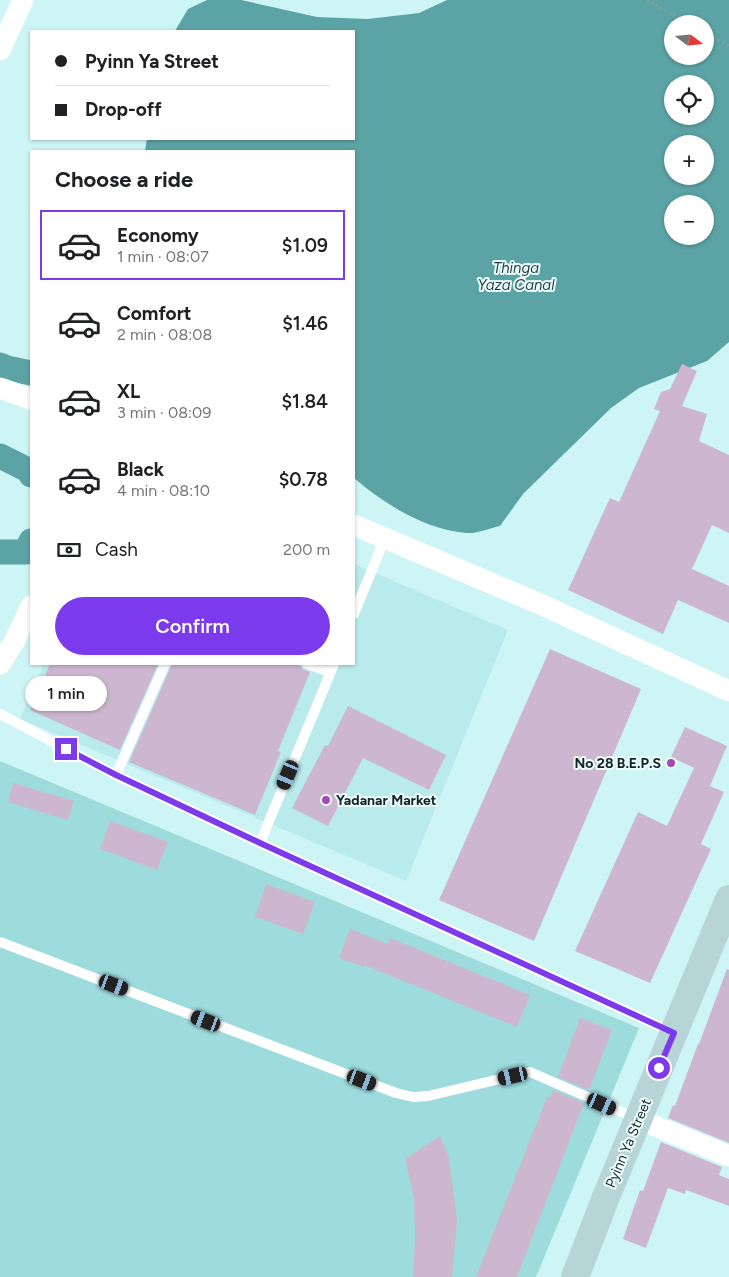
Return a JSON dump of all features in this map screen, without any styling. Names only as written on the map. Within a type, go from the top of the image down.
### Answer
[{"type":"main road","name":"Pyinn Ya Street","points":[[575,1277],[729,899]]},
{"type":"street","points":[[0,50],[23,0]]},
{"type":"street","points":[[0,388],[30,400]]},
{"type":"street","points":[[355,525],[540,604],[729,691]]},
{"type":"street","points":[[0,664],[14,642],[30,608]]},
{"type":"street","points":[[638,1119],[729,1156]]},
{"type":"lane","points":[[355,612],[385,538]]},
{"type":"lane","points":[[116,775],[165,665]]},
{"type":"lane","points":[[260,843],[332,668],[313,665]]},
{"type":"lane","points":[[0,714],[116,775],[674,1033]]},
{"type":"lane","points":[[0,942],[396,1094],[413,1097],[428,1096],[530,1072],[638,1119]]},
{"type":"path","points":[[647,0],[674,15]]},
{"type":"path","points":[[714,37],[729,46]]},
{"type":"shaded area","name":"Yadanar Market","points":[[355,564],[508,630],[406,881],[20,719],[44,665],[355,665]]},
{"type":"shaded area","points":[[0,761],[639,1028],[536,1277],[0,1277]]},
{"type":"water","name":"Thinga Yaza Canal","points":[[207,0],[241,0],[317,17],[368,19],[419,13],[447,0],[729,0],[729,342],[707,361],[639,388],[611,408],[523,494],[500,526],[479,532],[450,531],[421,521],[392,506],[355,479],[355,150],[145,150],[147,140],[355,140],[355,30],[176,30],[188,9]]},
{"type":"building","points":[[682,364],[697,371],[682,406],[707,414],[699,441],[729,455],[729,533],[712,525],[692,569],[729,586],[729,623],[678,600],[663,634],[568,590],[610,498],[619,502],[660,411],[654,409],[661,392],[670,389]]},
{"type":"building","points":[[550,649],[641,689],[534,941],[439,900]]},
{"type":"building","points":[[50,665],[158,665],[120,750],[30,710]]},
{"type":"building","points":[[172,665],[300,665],[302,669],[310,672],[278,751],[281,752],[255,815],[129,762]]},
{"type":"building","points":[[348,706],[446,755],[429,790],[363,758],[328,826],[292,808],[325,745],[328,746]]},
{"type":"building","points":[[685,727],[727,746],[710,786],[724,792],[701,844],[711,849],[650,983],[575,951],[638,812],[667,826],[694,768],[671,757]]},
{"type":"building","points":[[13,783],[74,801],[68,820],[8,802]]},
{"type":"building","points":[[110,821],[168,842],[157,870],[100,849]]},
{"type":"building","points":[[266,884],[315,902],[303,934],[255,917]]},
{"type":"building","points":[[350,929],[388,944],[390,938],[530,995],[517,1027],[364,965],[364,967],[339,958]]},
{"type":"building","points":[[727,969],[729,970],[729,1143],[668,1118],[673,1105],[675,1106]]},
{"type":"building","points":[[580,1018],[612,1030],[589,1090],[558,1077]]},
{"type":"building","points":[[553,1090],[584,1103],[517,1277],[476,1277],[547,1097],[550,1098]]},
{"type":"building","points":[[440,1136],[449,1157],[457,1220],[452,1277],[413,1277],[415,1238],[414,1197],[405,1159]]},
{"type":"building","points":[[661,1142],[722,1167],[719,1175],[729,1179],[729,1206],[686,1190],[685,1194],[668,1188],[646,1248],[623,1239],[640,1190],[643,1191]]},
{"type":"waterway","points":[[0,365],[30,373]]},
{"type":"waterway","points":[[0,456],[30,471]]},
{"type":"waterway","points":[[0,552],[26,552],[30,543]]},
{"type":"place","name":"No 28 B.E.P.S","points":[[671,763]]},
{"type":"place","name":"Yadanar Market","points":[[326,800]]},
{"type":"route","points":[[66,749],[116,775],[260,843],[674,1033],[659,1068]]}]
